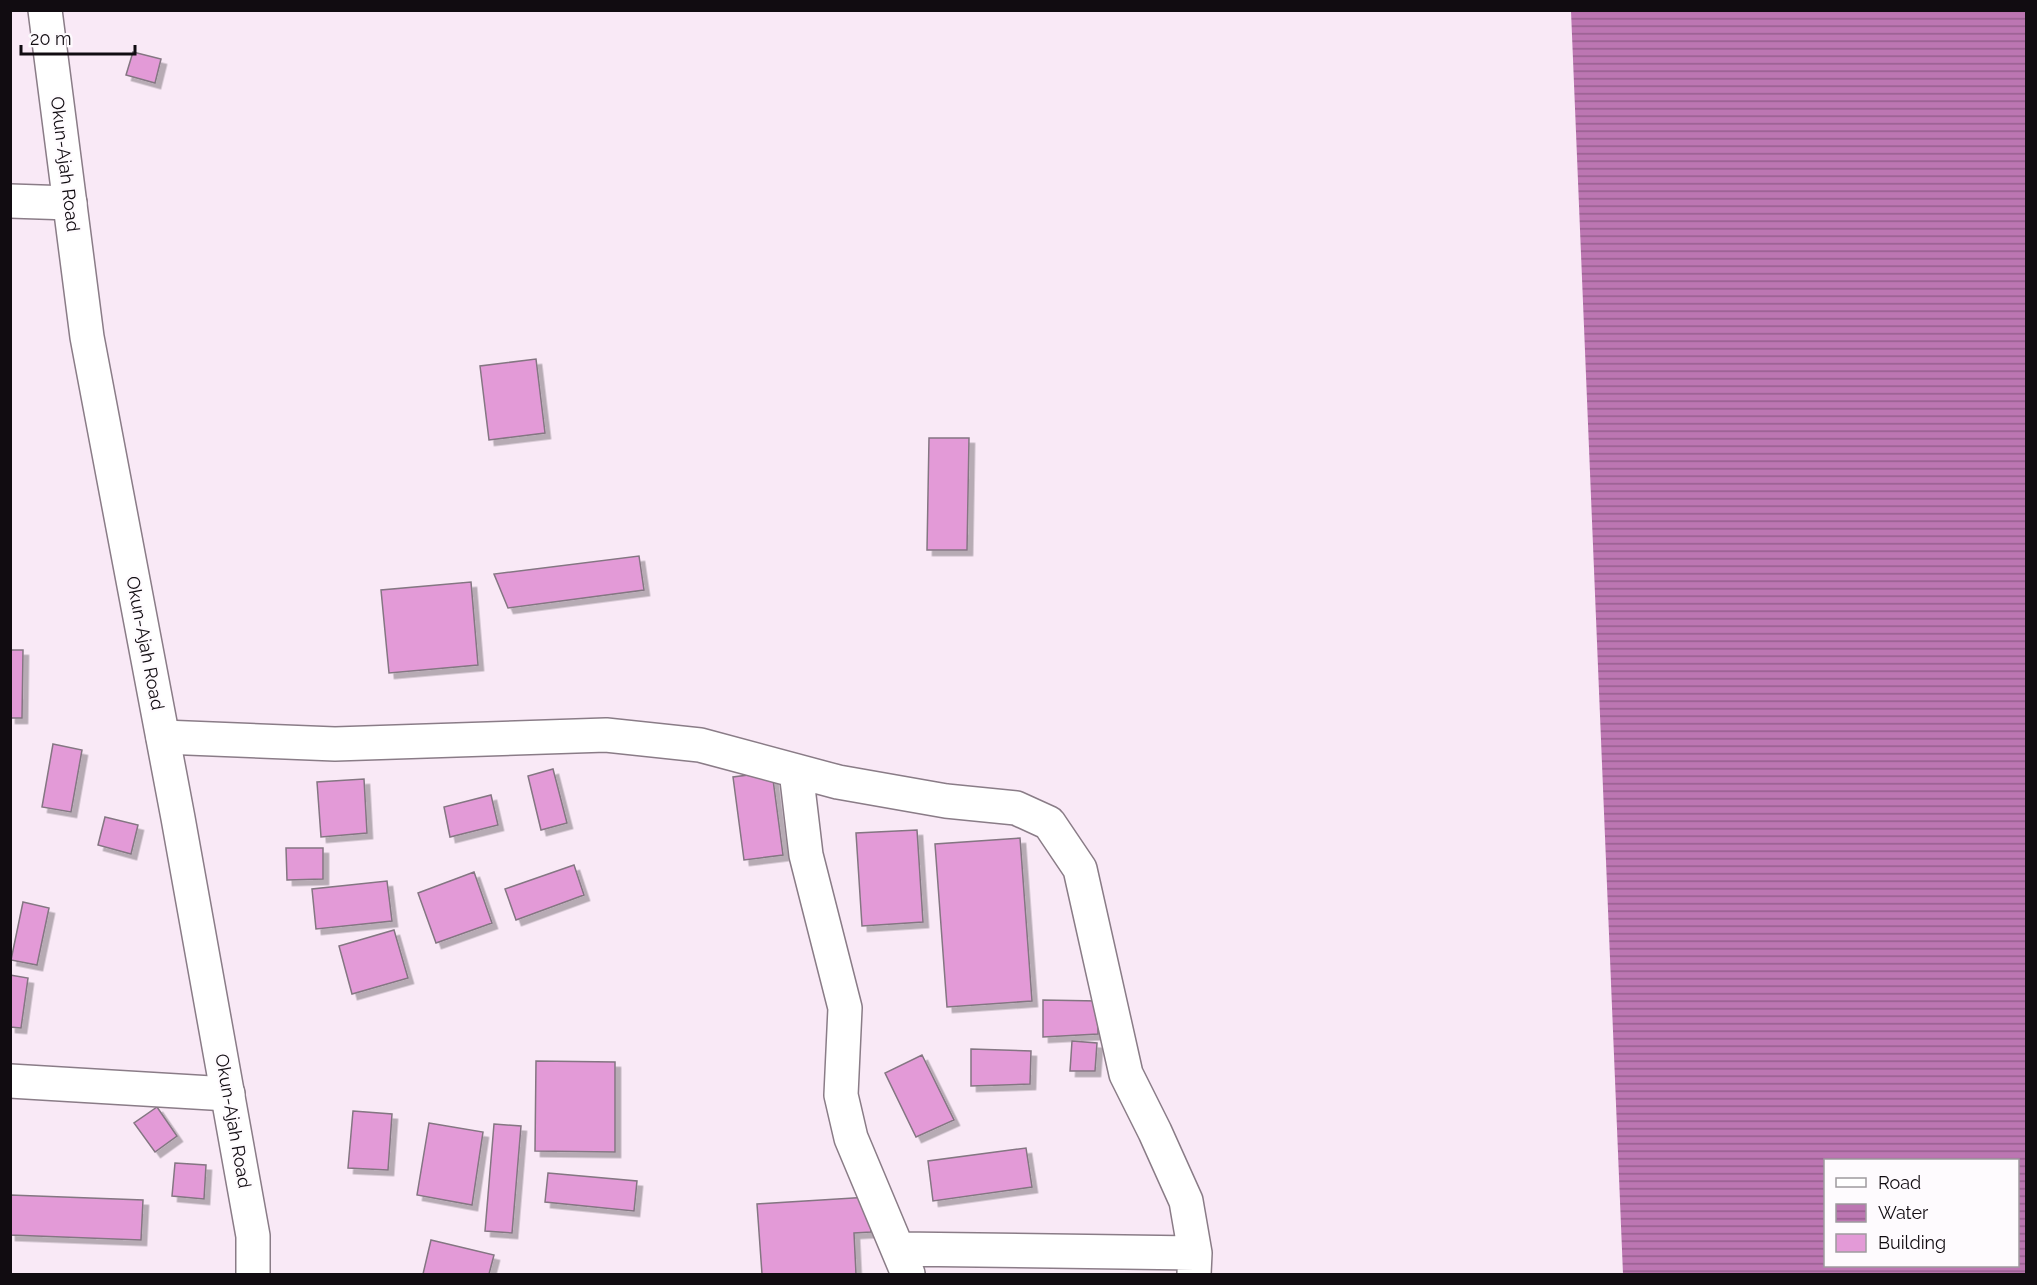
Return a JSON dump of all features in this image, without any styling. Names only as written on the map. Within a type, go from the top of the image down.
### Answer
[{"type":"street","name":"Okun-Ajah Road","points":[[45,10],[87,337],[228,1094],[253,1236],[253,1275]]},
{"type":"street","points":[[10,201],[70,203]]},
{"type":"street","points":[[163,737],[335,744],[606,735],[700,745],[838,782],[946,801],[1016,808],[1049,823],[1080,869],[1125,1074],[1155,1132],[1186,1201],[1194,1264],[903,1262],[851,1138],[841,1095],[845,1008],[806,855],[796,771]]},
{"type":"street","points":[[10,1081],[228,1094]]},
{"type":"water","points":[[1571,11],[2026,11],[2026,1274],[1623,1274]]},
{"type":"building","points":[[133,52],[161,59],[155,83],[126,75]]},
{"type":"building","points":[[536,359],[545,433],[489,440],[480,366]]},
{"type":"building","points":[[929,438],[969,438],[967,550],[927,550]]},
{"type":"building","points":[[639,556],[644,590],[508,608],[494,574]]},
{"type":"building","points":[[471,582],[478,665],[389,673],[381,590]]},
{"type":"building","points":[[10,650],[23,650],[22,718],[10,718]]},
{"type":"building","points":[[53,744],[82,750],[71,812],[42,807]]},
{"type":"building","points":[[553,769],[567,823],[541,830],[528,776]]},
{"type":"building","points":[[772,772],[783,855],[744,860],[733,777]]},
{"type":"building","points":[[364,779],[367,833],[321,837],[317,782]]},
{"type":"building","points":[[491,795],[498,825],[450,837],[444,807]]},
{"type":"building","points":[[105,817],[138,825],[131,854],[98,845]]},
{"type":"building","points":[[917,830],[923,922],[862,926],[856,833]]},
{"type":"building","points":[[1020,838],[1032,1001],[947,1007],[935,844]]},
{"type":"building","points":[[286,848],[323,848],[323,879],[287,880]]},
{"type":"building","points":[[574,865],[584,895],[516,920],[505,889]]},
{"type":"building","points":[[474,872],[492,923],[436,943],[418,893]]},
{"type":"building","points":[[387,881],[392,921],[316,929],[312,889]]},
{"type":"building","points":[[23,902],[49,908],[37,965],[11,960]]},
{"type":"building","points":[[394,930],[408,978],[352,994],[339,946]]},
{"type":"building","points":[[10,975],[28,978],[21,1028],[10,1027]]},
{"type":"building","points":[[1043,1000],[1098,1001],[1098,1034],[1043,1037]]},
{"type":"building","points":[[1072,1041],[1097,1043],[1095,1071],[1070,1071]]},
{"type":"building","points":[[971,1049],[1031,1051],[1030,1084],[971,1086]]},
{"type":"building","points":[[922,1055],[954,1120],[916,1137],[885,1073]]},
{"type":"building","points":[[536,1061],[615,1062],[615,1152],[535,1151]]},
{"type":"building","points":[[157,1107],[177,1136],[155,1152],[134,1123]]},
{"type":"building","points":[[353,1111],[392,1114],[388,1170],[348,1168]]},
{"type":"building","points":[[429,1123],[483,1132],[472,1205],[417,1195]]},
{"type":"building","points":[[494,1124],[521,1126],[512,1233],[485,1231]]},
{"type":"building","points":[[1026,1148],[1032,1187],[933,1201],[928,1161]]},
{"type":"building","points":[[175,1163],[206,1165],[204,1199],[172,1196]]},
{"type":"building","points":[[548,1173],[637,1181],[634,1211],[545,1202]]},
{"type":"building","points":[[10,1195],[143,1200],[141,1240],[10,1235]]},
{"type":"building","points":[[869,1197],[871,1232],[854,1233],[856,1274],[762,1274],[757,1204]]},
{"type":"building","points":[[431,1240],[494,1255],[489,1274],[423,1274]]}]
